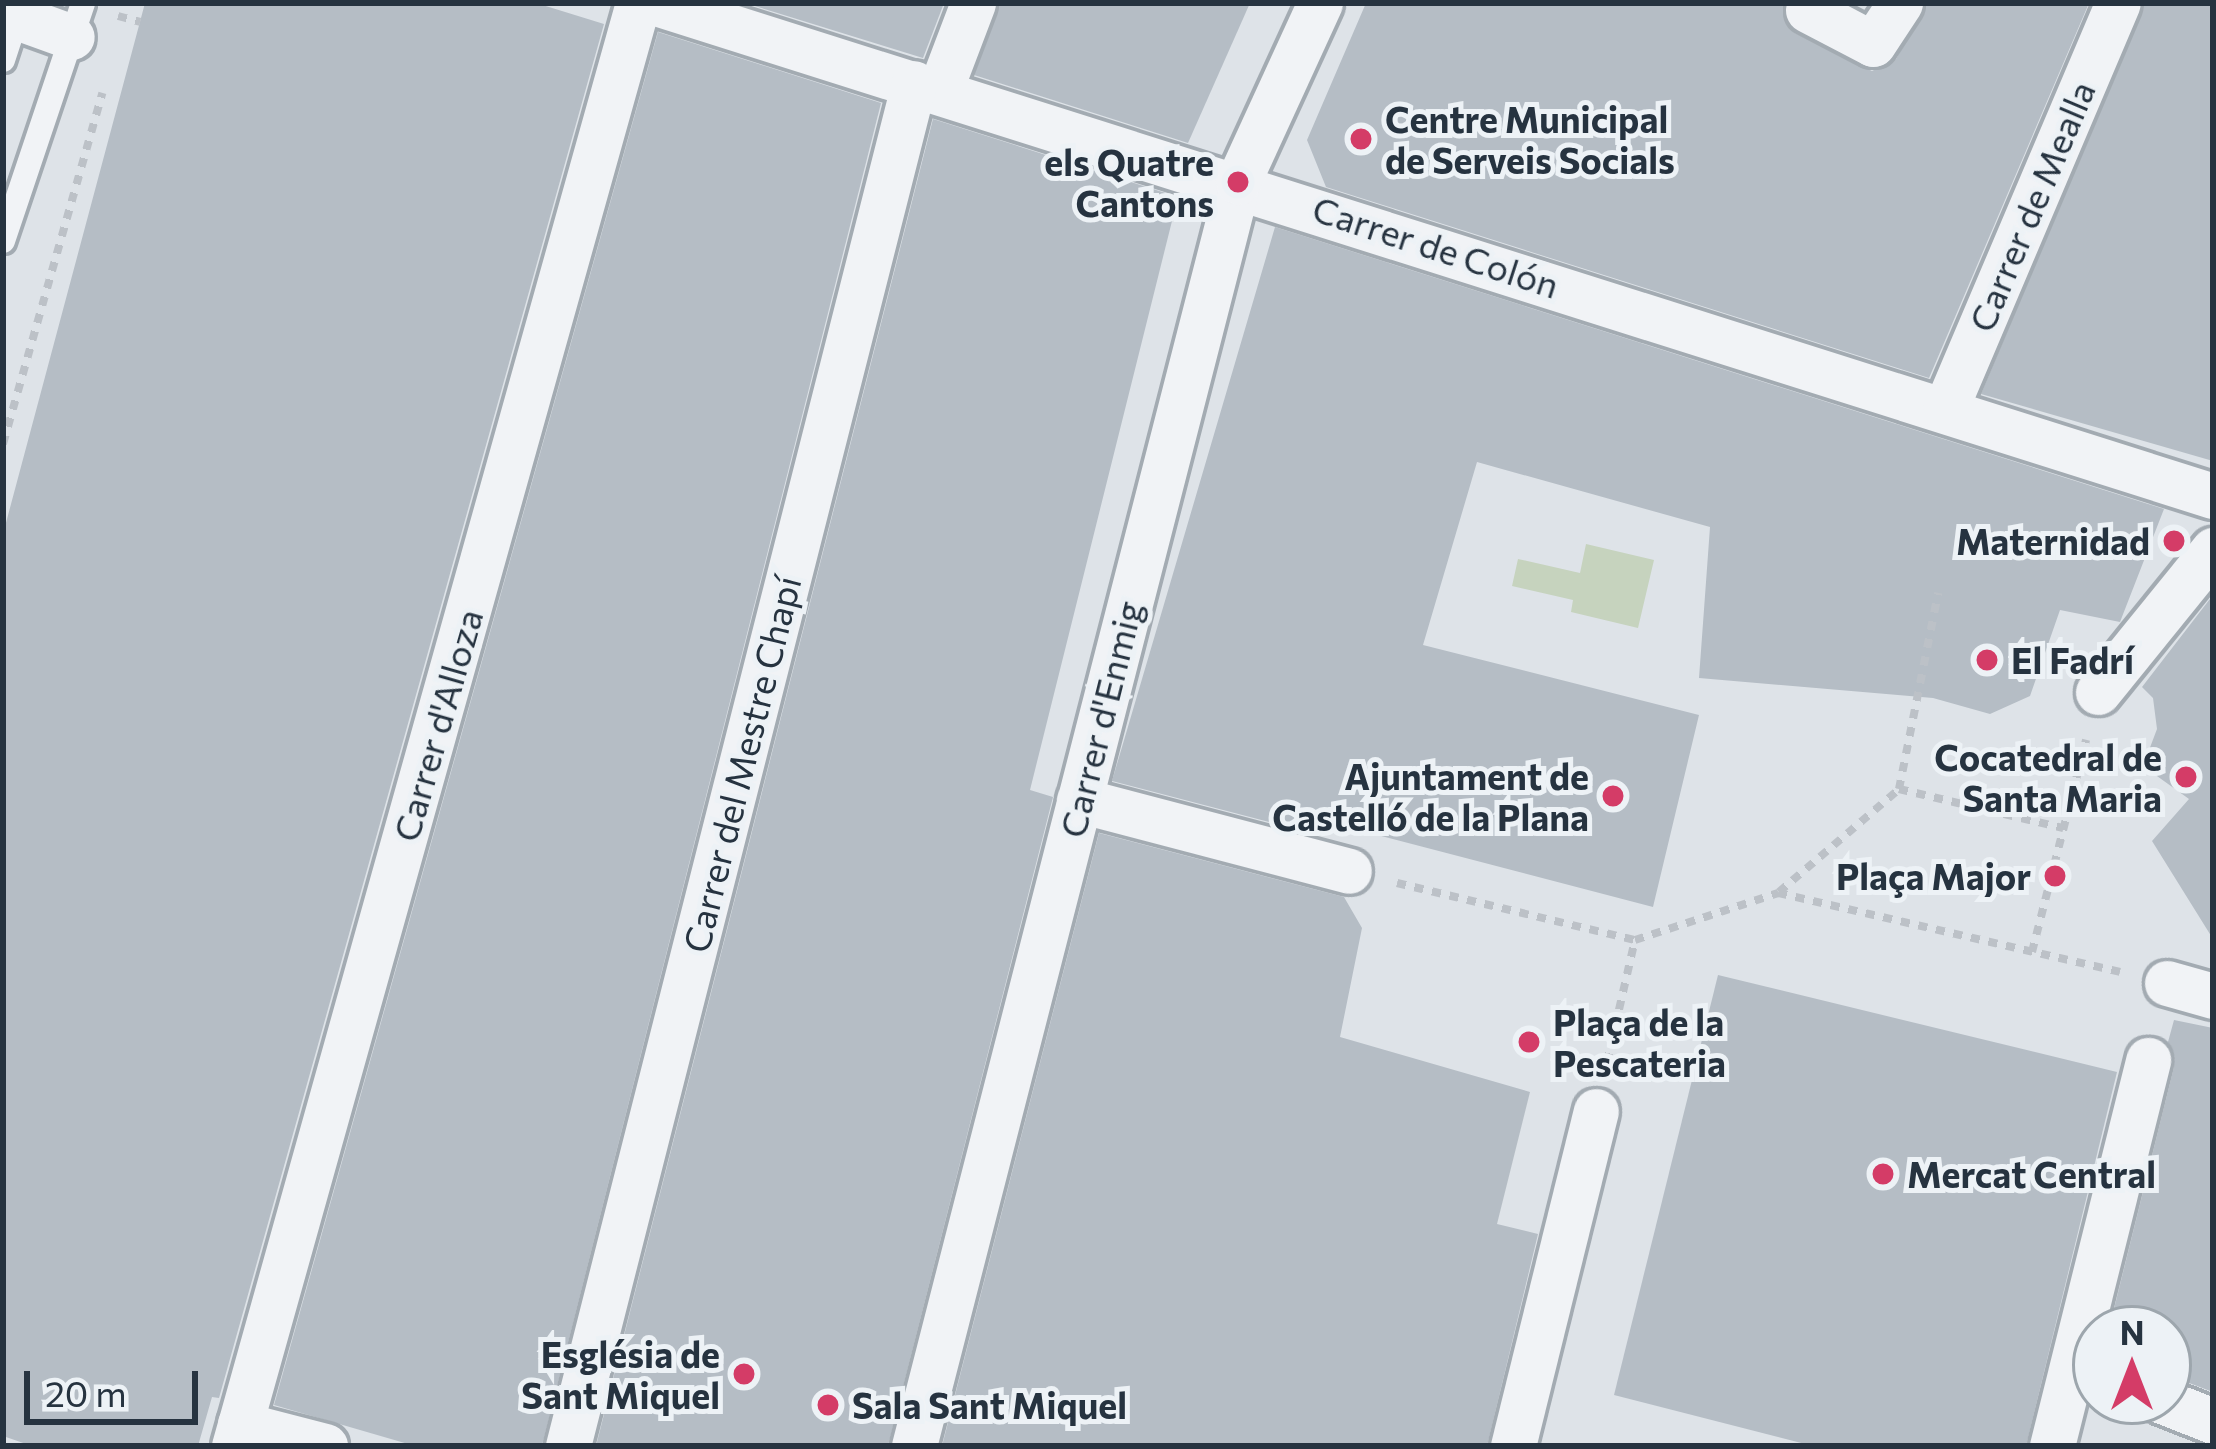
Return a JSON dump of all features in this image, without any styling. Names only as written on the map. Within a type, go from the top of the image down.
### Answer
[{"type":"street","name":"Carrer d'Alloza","points":[[237,1435],[638,3]]},
{"type":"street","name":"Carrer de Colón","points":[[656,3],[1238,182],[2213,496]]},
{"type":"street","name":"Carrer del Mestre Chapí","points":[[568,1446],[927,86],[974,3]]},
{"type":"street","name":"Carrer d'Enmig","points":[[914,1446],[1238,182],[1320,3]]},
{"type":"street","points":[[1808,10],[1873,44],[1900,3]]},
{"type":"street","name":"Carrer de Mealla","points":[[1945,410],[2118,3]]},
{"type":"street","points":[[11,23],[90,27]]},
{"type":"street","points":[[2098,692],[2213,550]]},
{"type":"street","points":[[1079,800],[1348,871]]},
{"type":"street","points":[[2167,983],[2213,996]]},
{"type":"street","points":[[2097,1305],[2148,1060]]},
{"type":"street","points":[[1513,1446],[1596,1111]]},
{"type":"street","points":[[2052,1446],[2072,1398]]},
{"type":"street","points":[[237,1435],[325,1446]]},
{"type":"lane","points":[[3,242],[90,27]]},
{"type":"path","points":[[90,27],[127,3]]},
{"type":"path","points":[[3,443],[104,86]]},
{"type":"path","points":[[1348,871],[1635,940],[1677,933],[1778,893],[1899,789],[1938,593]]},
{"type":"path","points":[[2032,952],[2098,692]]},
{"type":"path","points":[[1899,789],[2063,828]]},
{"type":"path","points":[[1778,893],[2167,983]]},
{"type":"path","points":[[1596,1111],[1635,940]]},
{"type":"green space","points":[[1586,544],[1654,560],[1638,628],[1571,612],[1573,600],[1512,586],[1518,559],[1580,573]]},
{"type":"building","points":[[145,3],[536,3],[604,24],[219,1398],[212,1397],[198,1446],[32,1446],[3,1436],[3,534]]},
{"type":"building","points":[[745,3],[944,3],[923,58]]},
{"type":"building","points":[[999,3],[1250,3],[1188,143],[974,75]]},
{"type":"building","points":[[1366,3],[1783,3],[1795,33],[1872,71],[1896,59],[1927,3],[2089,3],[1929,378],[1326,187],[1307,140]]},
{"type":"building","points":[[2144,3],[2213,3],[2213,461],[1981,394]]},
{"type":"building","points":[[658,32],[881,103],[542,1446],[415,1446],[274,1405]]},
{"type":"building","points":[[933,119],[1178,197],[1030,790],[1053,797],[888,1446],[596,1446]]},
{"type":"building","points":[[1275,227],[2164,509],[2120,622],[2060,610],[2030,696],[1990,714],[1933,698],[1699,678],[1710,527],[1477,462],[1423,645],[1699,715],[1653,907],[1297,814],[1307,832],[1112,781]]},
{"type":"building","name":"Cocatedral de Santa Maria","points":[[2213,595],[2213,939],[2152,841],[2189,799],[2143,766],[2157,729],[2153,698],[2142,687]]},
{"type":"building","points":[[1099,833],[1344,897],[1362,928],[1340,1037],[1530,1092],[1497,1224],[1538,1234],[1487,1446],[942,1446]]},
{"type":"building","name":"Mercat Central","points":[[1718,975],[2117,1072],[2026,1446],[1813,1446],[1614,1395]]},
{"type":"building","points":[[2174,1020],[2213,1028],[2213,1392],[2192,1384],[2192,1305],[2115,1305],[2174,1067],[2168,1042]]},
{"type":"place","name":"Centre Municipal de Serveis Socials","points":[[1361,139]]},
{"type":"place","name":"els Quatre Cantons","points":[[1238,182]]},
{"type":"place","name":"Maternidad","points":[[2174,541]]},
{"type":"place","name":"El Fadrí","points":[[1987,660]]},
{"type":"place","name":"Cocatedral de Santa Maria","points":[[2186,777]]},
{"type":"place","name":"Ajuntament de Castelló de la Plana","points":[[1613,796]]},
{"type":"place","name":"Plaça Major","points":[[2055,876]]},
{"type":"place","name":"Plaça de la Pescateria","points":[[1529,1042]]},
{"type":"place","name":"Mercat Central","points":[[1883,1174]]},
{"type":"place","name":"Església de Sant Miquel","points":[[744,1374]]},
{"type":"place","name":"Sala Sant Miquel","points":[[828,1405]]}]
